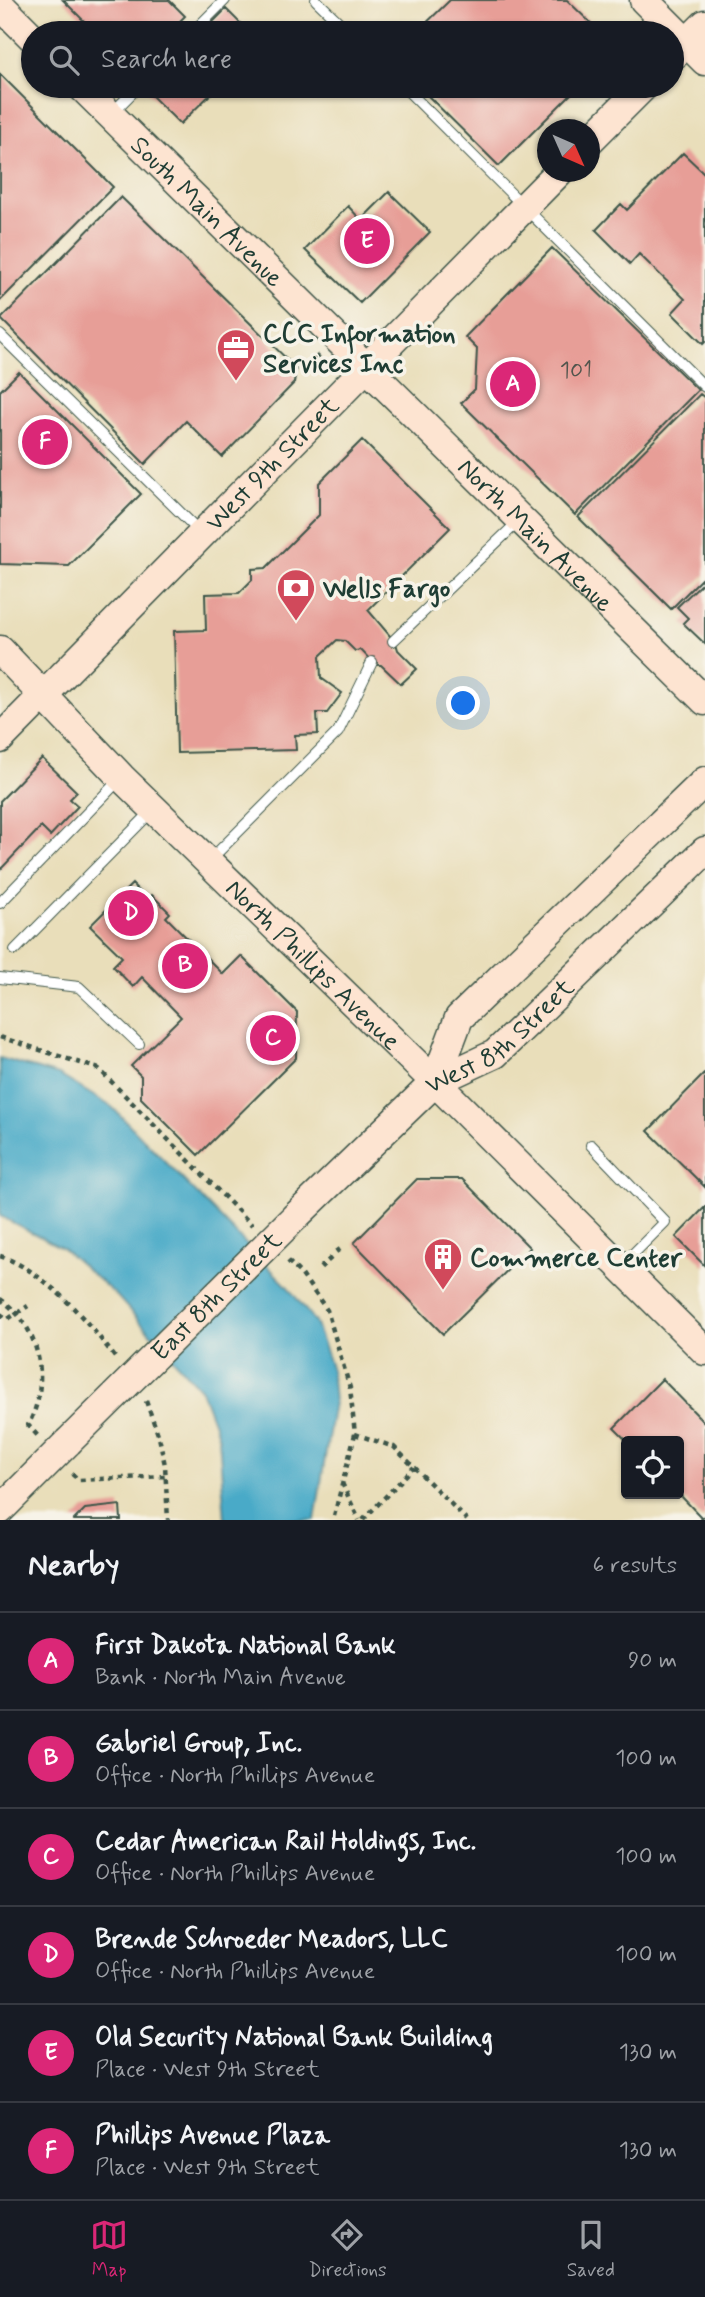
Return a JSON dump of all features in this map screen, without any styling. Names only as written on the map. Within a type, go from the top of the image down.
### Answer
[{"type":"street","points":[[644,0],[666,21]]},
{"type":"street","points":[[0,5],[21,26]]},
{"type":"street","name":"South Main Avenue","points":[[93,98],[365,367]]},
{"type":"street","points":[[600,131],[632,98]]},
{"type":"street","name":"West 9th Street","points":[[0,739],[549,182]]},
{"type":"street","name":"North Main Avenue","points":[[365,367],[705,701]]},
{"type":"street","name":"North Phillips Avenue","points":[[0,650],[121,777],[435,1082],[705,1352]]},
{"type":"street","name":"West 8th Street","points":[[435,1082],[459,1018],[705,780]]},
{"type":"street","name":"West 8th Street","points":[[435,1082],[495,1054],[705,851]]},
{"type":"street","name":"East 8th Street","points":[[0,1510],[435,1082]]},
{"type":"lane","points":[[204,21],[225,0]]},
{"type":"lane","points":[[316,0],[338,21]]},
{"type":"lane","points":[[110,114],[127,98]]},
{"type":"lane","points":[[415,98],[705,387]]},
{"type":"lane","points":[[0,335],[202,533]]},
{"type":"lane","points":[[393,641],[520,519]]},
{"type":"lane","points":[[208,862],[338,733],[372,662]]},
{"type":"lane","points":[[0,903],[121,777]]},
{"type":"lane","points":[[15,950],[154,809]]},
{"type":"lane","points":[[0,978],[79,987],[139,1044]]},
{"type":"lane","points":[[591,1146],[665,1222],[620,1266]]},
{"type":"path","points":[[336,1252],[343,1247]]},
{"type":"path","points":[[320,1268],[331,1258]]},
{"type":"path","points":[[0,1300],[16,1314],[31,1335],[41,1368],[35,1412],[28,1424],[61,1449],[79,1480],[165,1476]]},
{"type":"path","points":[[0,1314],[8,1319],[28,1306]]},
{"type":"path","points":[[355,1434],[394,1447],[467,1520]]},
{"type":"path","points":[[342,1482],[361,1520],[414,1467]]},
{"type":"water","points":[[0,1058],[59,1075],[112,1107],[287,1286],[315,1322],[331,1367],[334,1402],[315,1520],[225,1520],[219,1438],[201,1390],[116,1295],[62,1248],[0,1216]]},
{"type":"building","points":[[63,0],[169,0],[185,16],[180,21],[84,21]]},
{"type":"building","points":[[450,0],[567,0],[589,21],[428,21]]},
{"type":"building","points":[[226,9],[238,21],[214,21]]},
{"type":"building","points":[[0,74],[21,98],[113,187],[0,301]]},
{"type":"building","points":[[154,98],[207,98],[180,124]]},
{"type":"building","points":[[430,98],[567,98],[546,119],[537,119],[537,128],[499,166]]},
{"type":"building","points":[[683,153],[705,174],[703,344],[672,313],[685,299],[639,254],[630,264],[596,230],[621,204],[627,210]]},
{"type":"building","points":[[389,192],[430,232],[360,303],[305,250],[348,206],[361,220]]},
{"type":"building","points":[[121,197],[296,368],[294,383],[222,457],[186,421],[145,464],[1,319]]},
{"type":"building","points":[[552,248],[698,390],[575,515],[461,403],[475,389],[477,349],[465,337]]},
{"type":"building","points":[[19,372],[141,494],[69,566],[0,564],[0,391]]},
{"type":"building","points":[[700,394],[705,398],[705,575],[671,609],[578,517]]},
{"type":"building","points":[[362,440],[450,528],[368,610],[396,643],[398,650],[417,669],[401,684],[381,665],[375,665],[361,650],[355,651],[345,641],[337,640],[320,656],[321,678],[342,693],[327,713],[317,713],[318,734],[295,735],[296,750],[177,753],[174,631],[206,630],[205,594],[239,593],[252,580],[252,569],[266,568],[319,515],[319,483]]},
{"type":"building","points":[[705,580],[705,644],[683,623],[688,618],[677,607]]},
{"type":"building","points":[[42,758],[77,792],[70,799],[78,806],[50,836],[41,827],[0,870],[0,801]]},
{"type":"building","points":[[132,884],[148,900],[152,895],[170,913],[166,917],[223,974],[241,956],[297,1012],[296,1058],[198,1155],[141,1098],[141,1076],[131,1066],[181,1017],[142,977],[133,987],[113,966],[122,957],[90,926]]},
{"type":"building","points":[[705,1073],[705,1187],[648,1131]]},
{"type":"building","name":"Commerce Center","points":[[417,1179],[462,1179],[530,1248],[443,1334],[354,1243]]},
{"type":"building","points":[[705,1207],[705,1266],[676,1237]]},
{"type":"building","points":[[662,1379],[705,1423],[705,1515],[702,1518],[684,1499],[684,1436],[622,1436],[614,1428]]},
{"type":"building","points":[[120,1505],[121,1520],[74,1520],[85,1509]]},
{"type":"place","name":"Old Security National Bank Building","points":[[367,241]]},
{"type":"place","name":"CCC Information Services Inc","points":[[236,382]]},
{"type":"place","name":"First Dakota National Bank","points":[[513,384]]},
{"type":"place","name":"Phillips Avenue Plaza","points":[[45,442]]},
{"type":"place","name":"Wells Fargo","points":[[296,622]]},
{"type":"place","name":"Brende Schroeder Meadors, LLC","points":[[131,913]]},
{"type":"place","name":"Gabriel Group, Inc.","points":[[185,966]]},
{"type":"place","name":"Cedar American Rail Holdings, Inc.","points":[[273,1038]]},
{"type":"place","name":"Commerce Center","points":[[443,1291]]}]
